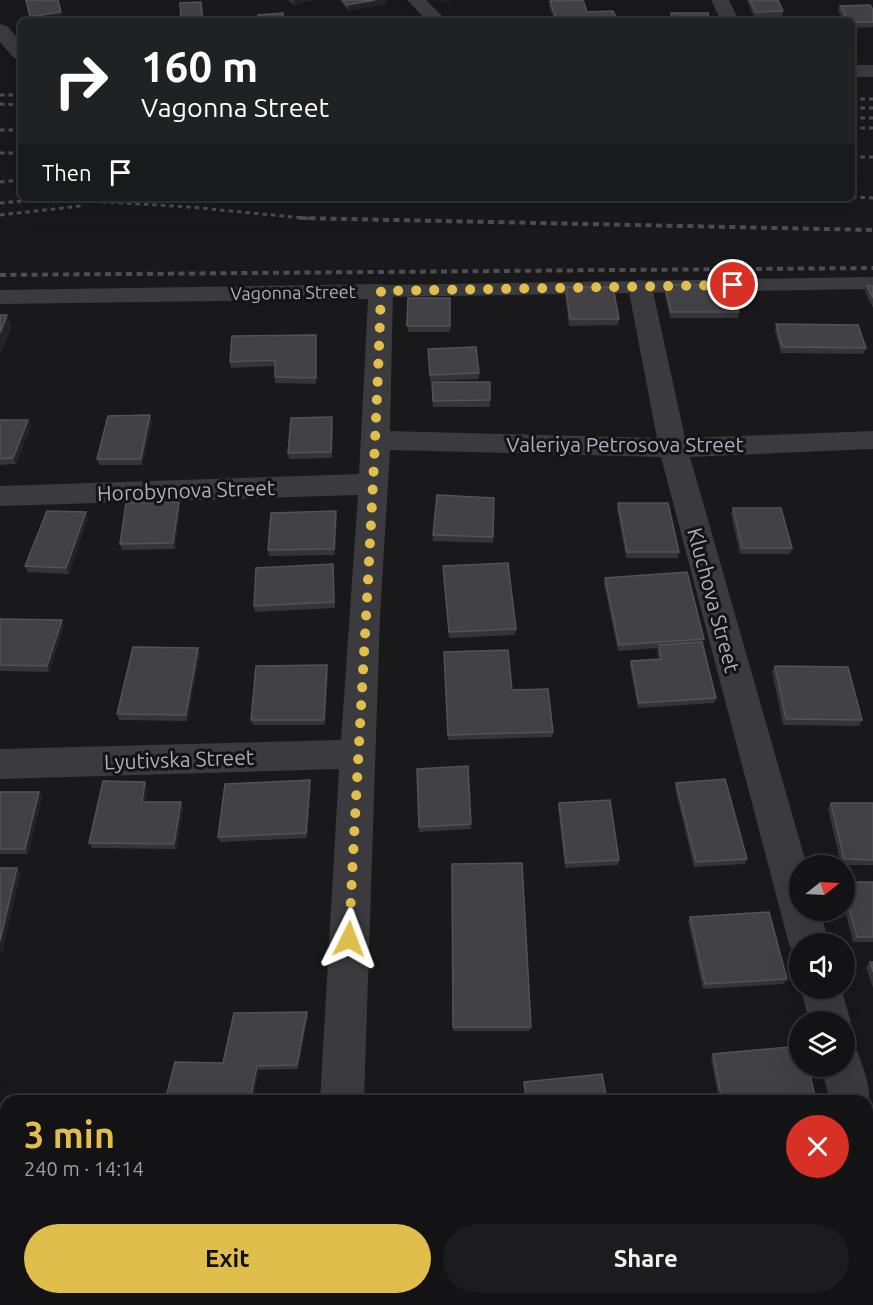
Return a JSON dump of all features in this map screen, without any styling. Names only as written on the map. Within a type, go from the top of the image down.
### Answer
[{"type":"street","points":[[416,0],[435,18]]},
{"type":"street","points":[[720,0],[729,18]]},
{"type":"street","points":[[0,30],[18,51]]},
{"type":"street","points":[[855,71],[873,71]]},
{"type":"street","name":"Vagonna Street","points":[[0,297],[873,283]]},
{"type":"street","name":"Kluchova Street","points":[[640,287],[673,448],[789,870]]},
{"type":"street","points":[[342,1095],[357,754],[376,440],[381,291]]},
{"type":"street","name":"Valeriya Petrosova Street","points":[[376,440],[673,448],[873,440]]},
{"type":"street","name":"Horobynova Street","points":[[0,496],[372,484]]},
{"type":"street","name":"Lyutivska Street","points":[[0,764],[357,754]]},
{"type":"street","points":[[845,1077],[850,1095]]},
{"type":"building","points":[[26,0],[58,0],[61,12],[30,17]]},
{"type":"building","points":[[343,0],[375,0],[347,5]]},
{"type":"building","points":[[583,0],[587,12],[613,11],[616,18],[556,18],[550,1]]},
{"type":"building","points":[[750,0],[778,0],[783,11],[755,12]]},
{"type":"building","points":[[201,2],[203,18],[181,18],[180,3]]},
{"type":"building","points":[[870,5],[873,10],[873,22],[855,22],[855,18],[846,18],[840,6]]},
{"type":"building","points":[[283,13],[284,18],[258,18],[258,15]]},
{"type":"building","points":[[671,13],[708,13],[709,18],[672,18]]},
{"type":"building","points":[[665,285],[732,285],[739,312],[671,312]]},
{"type":"building","points":[[867,286],[873,286],[873,298]]},
{"type":"building","points":[[566,287],[613,287],[619,319],[570,319]]},
{"type":"building","points":[[408,298],[450,298],[450,326],[407,326]]},
{"type":"building","points":[[0,315],[7,315],[0,333]]},
{"type":"building","points":[[776,324],[858,325],[866,348],[782,347]]},
{"type":"building","points":[[316,335],[316,378],[275,377],[275,360],[230,362],[232,336]]},
{"type":"building","points":[[476,347],[479,373],[430,375],[428,349]]},
{"type":"building","points":[[432,382],[490,382],[490,400],[433,401]]},
{"type":"building","points":[[150,415],[141,459],[97,459],[108,416]]},
{"type":"building","points":[[332,417],[331,452],[288,453],[291,418]]},
{"type":"building","points":[[0,420],[28,420],[13,458],[0,459]]},
{"type":"building","points":[[437,495],[494,498],[493,537],[433,535]]},
{"type":"building","points":[[179,502],[173,543],[120,544],[126,503]]},
{"type":"building","points":[[618,503],[668,503],[679,552],[627,552]]},
{"type":"building","points":[[733,508],[781,508],[792,548],[742,548]]},
{"type":"building","points":[[47,511],[86,512],[66,568],[25,566]]},
{"type":"building","points":[[336,511],[334,549],[268,550],[271,513]]},
{"type":"building","points":[[508,563],[516,629],[449,632],[443,566]]},
{"type":"building","points":[[333,564],[334,602],[254,606],[256,568]]},
{"type":"building","points":[[687,572],[704,639],[619,645],[605,578]]},
{"type":"building","points":[[0,619],[62,620],[47,666],[0,665]]},
{"type":"building","points":[[702,642],[716,698],[639,703],[631,661],[661,659],[659,645]]},
{"type":"building","points":[[133,647],[198,648],[186,715],[117,714]]},
{"type":"building","points":[[508,650],[512,690],[548,689],[553,732],[448,735],[444,652]]},
{"type":"building","points":[[327,665],[324,720],[251,720],[256,666]]},
{"type":"building","points":[[775,666],[848,667],[862,720],[786,719]]},
{"type":"building","points":[[468,766],[471,824],[419,827],[417,769]]},
{"type":"building","points":[[725,779],[747,859],[696,862],[676,783]]},
{"type":"building","points":[[310,780],[306,833],[218,837],[225,784]]},
{"type":"building","points":[[103,781],[145,782],[142,802],[181,802],[174,844],[89,843]]},
{"type":"building","points":[[0,792],[39,792],[25,849],[0,849]]},
{"type":"building","points":[[610,800],[619,860],[566,863],[559,803]]},
{"type":"building","points":[[831,803],[873,803],[873,860],[855,859],[855,855],[843,855]]},
{"type":"building","points":[[522,863],[531,1027],[453,1027],[452,864]]},
{"type":"building","points":[[0,868],[17,868],[0,941]]},
{"type":"building","points":[[855,882],[873,882],[873,937],[857,937],[852,921],[855,921]]},
{"type":"building","points":[[769,912],[787,979],[705,984],[690,917]]},
{"type":"building","points":[[307,1012],[297,1065],[257,1066],[251,1095],[167,1095],[175,1062],[223,1063],[234,1013]]},
{"type":"building","points":[[789,1047],[789,1077],[811,1077],[815,1095],[721,1095],[713,1054]]},
{"type":"building","points":[[602,1074],[606,1095],[526,1095],[524,1082]]},
{"type":"railway","points":[[0,95],[18,95]]},
{"type":"railway","points":[[855,99],[873,99]]},
{"type":"railway","points":[[0,104],[18,105]]},
{"type":"railway","points":[[855,108],[873,108]]},
{"type":"railway","points":[[855,118],[873,118]]},
{"type":"railway","points":[[855,128],[873,128]]},
{"type":"railway","points":[[0,130],[18,130]]},
{"type":"railway","points":[[0,153],[18,153]]},
{"type":"railway","points":[[855,157],[873,157]]},
{"type":"railway","points":[[0,182],[18,180]]},
{"type":"railway","points":[[855,197],[873,198]]},
{"type":"railway","points":[[0,203],[24,201]]},
{"type":"railway","points":[[91,201],[189,207],[305,218]]},
{"type":"railway","points":[[0,215],[81,206]]},
{"type":"railway","points":[[299,218],[305,218]]},
{"type":"railway","points":[[305,218],[873,230]]},
{"type":"railway","points":[[305,218],[314,219]]},
{"type":"railway","points":[[0,275],[873,268]]},
{"type":"route","points":[[349,939],[365,594],[376,440],[381,291],[733,285]]}]
